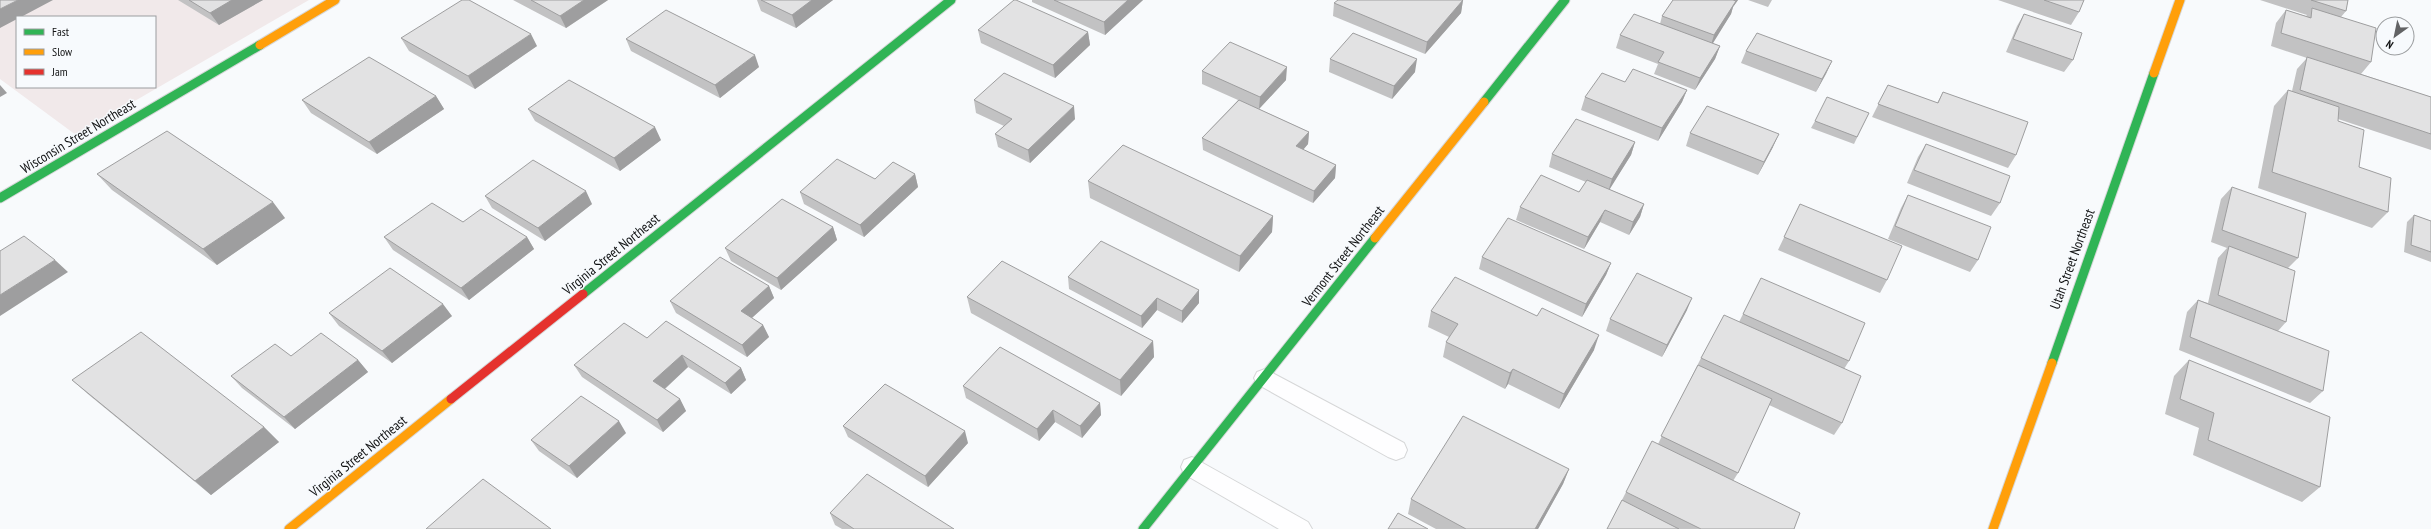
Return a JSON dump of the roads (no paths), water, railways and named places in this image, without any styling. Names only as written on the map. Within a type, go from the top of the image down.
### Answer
[{"type":"street","name":"Wisconsin Street Northeast","points":[[0,198],[335,0]]},
{"type":"street","name":"Virginia Street Northeast","points":[[289,529],[951,0]]},
{"type":"street","name":"Vermont Street Northeast","points":[[1143,529],[1265,378],[1564,0]]},
{"type":"street","name":"Utah Street Northeast","points":[[1993,529],[2180,0]]},
{"type":"lane","points":[[1265,378],[1396,450]]},
{"type":"lane","points":[[1192,467],[1300,529]]}]
